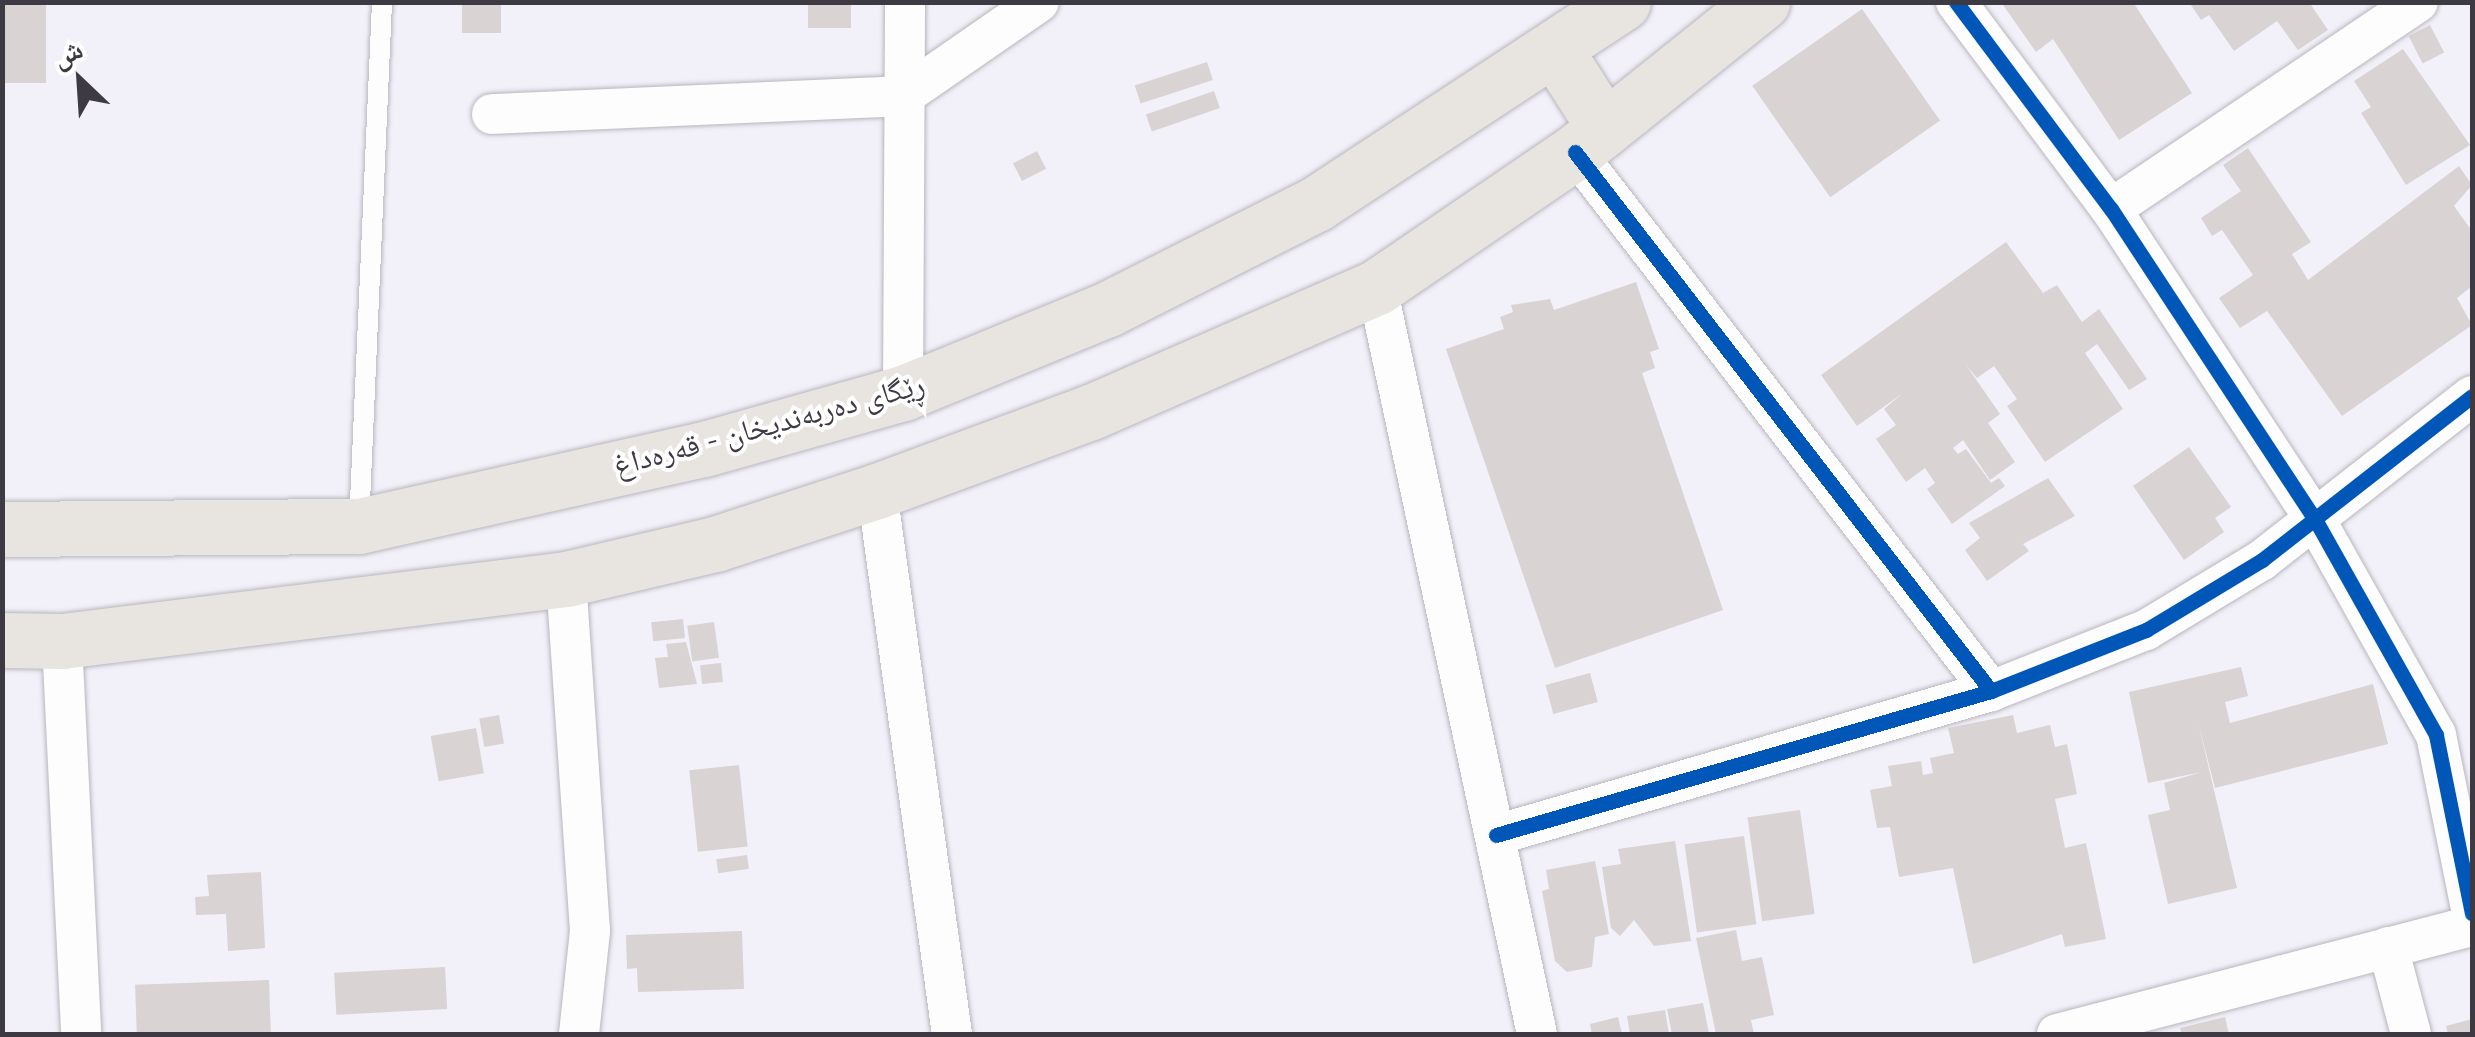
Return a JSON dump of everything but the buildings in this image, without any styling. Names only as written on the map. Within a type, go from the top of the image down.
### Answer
[{"type":"main road","name":"ڕێگای دەربەندیخان - قەرەداغ","points":[[2,529],[359,526],[704,449],[902,393],[1108,309],[1316,204],[1556,53],[1623,2]]},
{"type":"main road","points":[[2,640],[62,641],[566,579],[715,544],[876,491],[1091,412],[1377,287],[1590,140],[1762,2]]},
{"type":"main road","points":[[1556,53],[1590,140]]},
{"type":"street","points":[[902,393],[905,2]]},
{"type":"street","points":[[492,114],[903,96],[1039,2]]},
{"type":"street","points":[[1956,2],[2111,210],[2316,521],[2436,735],[2472,913]]},
{"type":"street","points":[[2111,210],[2418,2]]},
{"type":"street","points":[[1590,140],[1991,691]]},
{"type":"street","points":[[1377,287],[1537,1034]]},
{"type":"street","points":[[1496,834],[1991,691],[2146,630],[2316,521],[2472,396]]},
{"type":"street","points":[[876,491],[952,1034]]},
{"type":"street","points":[[566,579],[590,931],[579,1034]]},
{"type":"street","points":[[62,641],[81,1034]]},
{"type":"street","points":[[2057,1034],[2472,926]]},
{"type":"street","points":[[2388,947],[2411,1034]]},
{"type":"lane","points":[[359,526],[382,2]]},
{"type":"cycle path","points":[[1956,2],[2111,209],[2316,521],[2436,735],[2472,913]]},
{"type":"cycle path","points":[[1575,152],[1991,691]]},
{"type":"cycle path","points":[[1496,835],[1991,691],[2146,630],[2262,560],[2472,396]]}]
